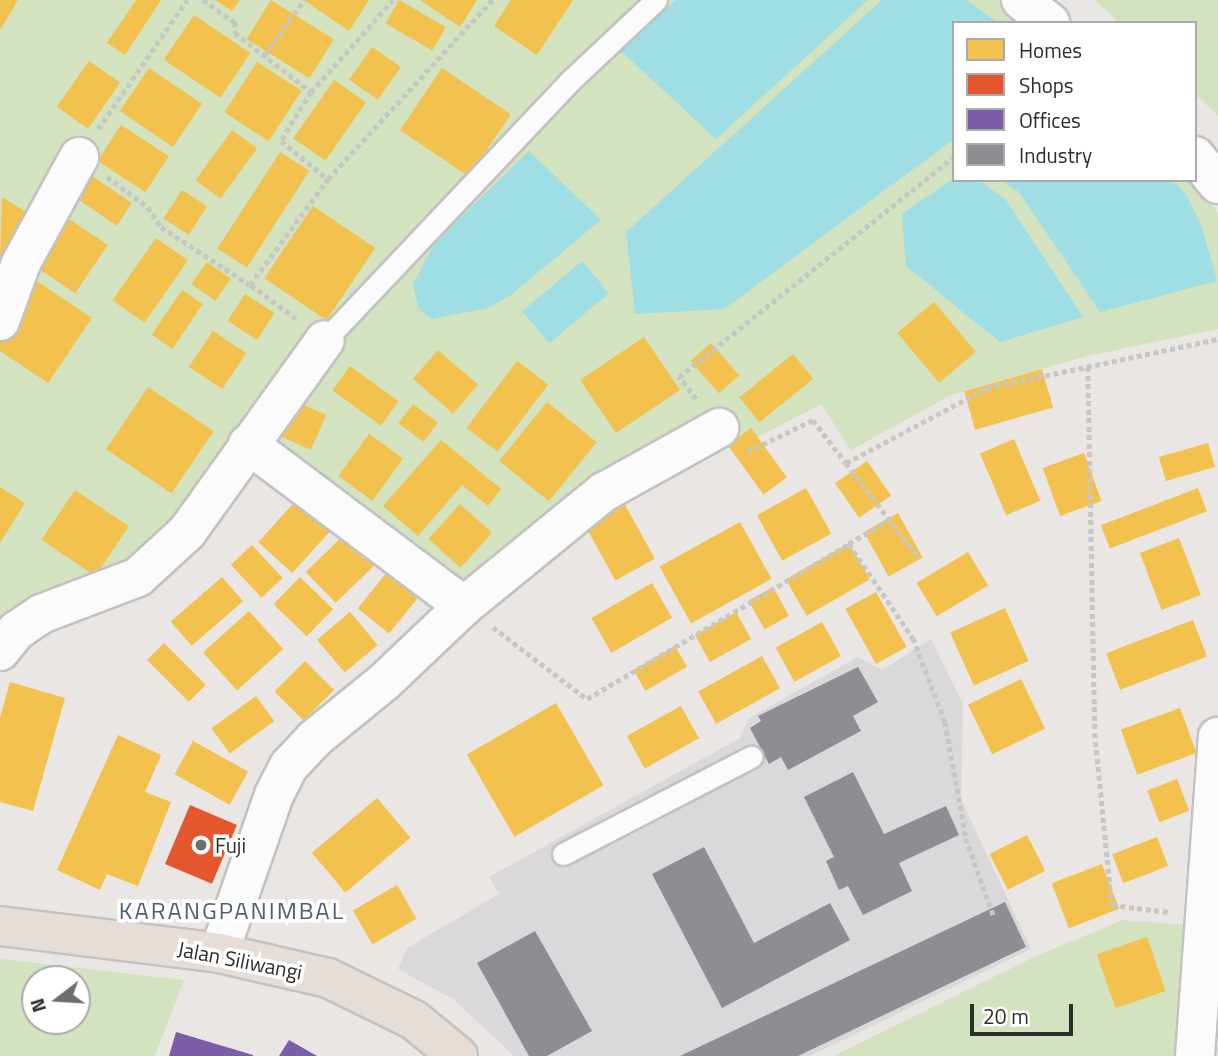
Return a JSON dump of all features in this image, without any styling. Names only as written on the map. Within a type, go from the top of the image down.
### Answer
[{"type":"highway","name":"Jalan Siliwangi","points":[[0,926],[219,953],[328,978],[414,1020],[458,1056]]},
{"type":"street","points":[[1021,0],[1047,21]]},
{"type":"street","points":[[0,321],[21,263],[79,157]]},
{"type":"street","points":[[1197,158],[1218,184]]},
{"type":"street","points":[[0,651],[16,631],[41,614],[138,577],[187,532],[325,341]]},
{"type":"street","points":[[219,953],[274,795],[289,766],[464,606],[604,492],[719,428]]},
{"type":"street","points":[[248,444],[464,606]]},
{"type":"street","points":[[1195,1056],[1218,737]]},
{"type":"lane","points":[[325,341],[560,91],[656,0]]},
{"type":"lane","points":[[563,855],[751,757]]},
{"type":"path","points":[[187,0],[79,157],[148,207],[161,227],[250,285],[325,341]]},
{"type":"path","points":[[203,0],[236,22],[235,33],[311,92]]},
{"type":"path","points":[[264,56],[304,0]]},
{"type":"path","points":[[328,179],[281,141],[311,92],[393,0]]},
{"type":"path","points":[[250,285],[328,179],[492,0]]},
{"type":"path","points":[[919,558],[813,420],[744,453],[719,428],[679,377],[952,159]]},
{"type":"path","points":[[846,463],[988,388],[1218,339]]},
{"type":"path","points":[[1088,367],[1095,733],[1112,905],[1205,917]]},
{"type":"path","points":[[464,606],[587,699],[890,520]]},
{"type":"path","points":[[849,544],[914,638],[945,722],[966,838],[995,917]]},
{"type":"shaded area","points":[[931,639],[963,704],[961,799],[1031,949],[810,1056],[514,1056],[453,999],[398,969],[407,948],[499,894],[489,877],[740,738],[749,718],[858,657],[882,670]]},
{"type":"green space","points":[[0,0],[996,0],[1022,21],[952,21],[952,182],[1195,182],[1218,213],[1218,329],[1087,356],[951,395],[851,450],[821,404],[750,441],[720,414],[466,587],[247,423],[179,520],[132,566],[0,626]]},
{"type":"green space","points":[[1095,0],[1218,0],[1218,116],[1197,96],[1197,21],[1117,21]]},
{"type":"green space","points":[[1123,920],[1185,925],[1175,1056],[834,1056],[1036,956]]},
{"type":"green space","points":[[0,959],[53,965],[21,965],[21,1035],[91,1035],[91,969],[184,980],[155,1056],[0,1056]]},
{"type":"water","points":[[676,0],[868,0],[716,139],[621,51]]},
{"type":"water","points":[[882,0],[967,0],[995,21],[952,21],[952,140],[724,309],[635,314],[626,232]]},
{"type":"water","points":[[529,151],[601,220],[511,295],[488,308],[431,319],[419,309],[413,284],[436,241]]},
{"type":"water","points":[[952,179],[952,182],[982,182],[1006,200],[1083,317],[1000,342],[906,266],[902,214]]},
{"type":"water","points":[[1004,182],[1174,182],[1186,194],[1202,227],[1217,281],[1100,312],[1019,192]]},
{"type":"water","points":[[582,261],[609,293],[549,343],[522,311]]},
{"type":"building: Homes","points":[[0,0],[18,0],[0,30]]},
{"type":"building: Homes","points":[[136,0],[161,0],[125,55],[107,43]]},
{"type":"building: Homes","points":[[215,0],[240,0],[232,11]]},
{"type":"building: Homes","points":[[271,0],[334,39],[309,78],[247,39]]},
{"type":"building: Homes","points":[[304,0],[369,0],[349,31]]},
{"type":"building: Homes","points":[[399,0],[446,27],[432,50],[386,23]]},
{"type":"building: Homes","points":[[420,0],[477,0],[460,27]]},
{"type":"building: Homes","points":[[511,0],[573,0],[537,55],[494,26]]},
{"type":"building: Homes","points":[[194,15],[250,53],[220,98],[164,60]]},
{"type":"building: Homes","points":[[372,47],[401,67],[378,100],[349,80]]},
{"type":"building: Homes","points":[[89,61],[120,83],[88,129],[57,107]]},
{"type":"building: Homes","points":[[257,62],[301,91],[269,141],[224,112]]},
{"type":"building: Homes","points":[[149,68],[202,104],[173,147],[120,111]]},
{"type":"building: Homes","points":[[442,68],[511,114],[469,177],[400,130]]},
{"type":"building: Homes","points":[[334,80],[366,102],[325,161],[293,138]]},
{"type":"building: Homes","points":[[121,125],[169,156],[145,192],[98,161]]},
{"type":"building: Homes","points":[[232,130],[257,148],[221,198],[196,180]]},
{"type":"building: Homes","points":[[280,152],[309,171],[247,268],[217,248]]},
{"type":"building: Homes","points":[[83,170],[132,203],[117,225],[68,192]]},
{"type":"building: Homes","points":[[182,190],[207,206],[189,235],[163,219]]},
{"type":"building: Homes","points":[[2,197],[41,221],[12,271],[0,264]]},
{"type":"building: Homes","points":[[313,206],[375,248],[327,320],[264,278]]},
{"type":"building: Homes","points":[[57,211],[108,245],[75,293],[25,259]]},
{"type":"building: Homes","points":[[156,238],[188,260],[144,323],[112,300]]},
{"type":"building: Homes","points":[[207,262],[231,279],[215,301],[192,284]]},
{"type":"building: Homes","points":[[35,280],[92,318],[48,383],[0,351],[0,333]]},
{"type":"building: Homes","points":[[182,290],[203,304],[173,349],[152,335]]},
{"type":"building: Homes","points":[[245,294],[274,313],[257,340],[228,321]]},
{"type":"building: Homes","points":[[934,302],[976,352],[939,383],[897,333]]},
{"type":"building: Homes","points":[[213,331],[246,353],[222,389],[189,367]]},
{"type":"building: Homes","points":[[644,337],[680,390],[616,433],[580,380]]},
{"type":"building: Homes","points":[[711,343],[739,375],[719,393],[691,361]]},
{"type":"building: Homes","points":[[438,350],[478,385],[453,413],[413,379]]},
{"type":"building: Homes","points":[[793,354],[813,379],[760,422],[739,397]]},
{"type":"building: Homes","points":[[517,361],[548,384],[498,452],[466,428]]},
{"type":"building: Homes","points":[[350,366],[399,401],[381,426],[332,390]]},
{"type":"building: Homes","points":[[1042,369],[1053,407],[975,430],[964,391]]},
{"type":"building: Homes","points":[[148,387],[213,431],[172,493],[106,449]]},
{"type":"building: Homes","points":[[297,402],[326,415],[311,450],[282,437]]},
{"type":"building: Homes","points":[[547,402],[597,442],[549,501],[499,461]]},
{"type":"building: Homes","points":[[413,404],[438,423],[423,442],[399,423]]},
{"type":"building: Homes","points":[[751,428],[787,477],[763,494],[728,445]]},
{"type":"building: Homes","points":[[369,434],[403,459],[372,501],[338,476]]},
{"type":"building: Homes","points":[[1014,439],[1040,501],[1006,515],[980,453]]},
{"type":"building: Homes","points":[[441,440],[501,489],[488,506],[462,485],[418,536],[383,506]]},
{"type":"building: Homes","points":[[1208,443],[1215,467],[1166,481],[1159,457]]},
{"type":"building: Homes","points":[[1084,453],[1101,501],[1060,516],[1043,468]]},
{"type":"building: Homes","points":[[867,461],[891,495],[859,518],[835,483]]},
{"type":"building: Homes","points":[[0,487],[25,503],[0,543]]},
{"type":"building: Homes","points":[[806,488],[831,533],[782,561],[757,515]]},
{"type":"building: Homes","points":[[1198,488],[1207,511],[1110,549],[1101,525]]},
{"type":"building: Homes","points":[[75,490],[129,526],[95,576],[41,540]]},
{"type":"building: Homes","points":[[619,494],[655,559],[616,581],[580,516]]},
{"type":"building: Homes","points":[[299,497],[333,528],[292,573],[258,542]]},
{"type":"building: Homes","points":[[460,504],[492,533],[461,568],[429,539]]},
{"type":"building: Homes","points":[[898,513],[923,558],[889,577],[864,532]]},
{"type":"building: Homes","points":[[740,522],[772,579],[691,623],[660,567]]},
{"type":"building: Homes","points":[[346,533],[376,564],[336,603],[306,572]]},
{"type":"building: Homes","points":[[1179,538],[1201,595],[1162,610],[1140,553]]},
{"type":"building: Homes","points":[[849,543],[870,579],[807,616],[786,580]]},
{"type":"building: Homes","points":[[252,545],[283,578],[261,598],[231,565]]},
{"type":"building: Homes","points":[[968,552],[988,585],[937,616],[917,583]]},
{"type":"building: Homes","points":[[388,571],[419,596],[389,633],[358,608]]},
{"type":"building: Homes","points":[[222,577],[243,601],[192,646],[171,622]]},
{"type":"building: Homes","points":[[300,577],[333,609],[307,636],[274,604]]},
{"type":"building: Homes","points":[[652,583],[672,618],[611,653],[591,618]]},
{"type":"building: Homes","points":[[773,587],[789,616],[765,629],[749,601]]},
{"type":"building: Homes","points":[[876,592],[907,647],[876,664],[845,609]]},
{"type":"building: Homes","points":[[1005,608],[1029,661],[974,685],[950,632]]},
{"type":"building: Homes","points":[[249,611],[283,649],[237,690],[203,652]]},
{"type":"building: Homes","points":[[350,612],[378,645],[345,673],[317,640]]},
{"type":"building: Homes","points":[[736,612],[751,639],[710,662],[695,635]]},
{"type":"building: Homes","points":[[1193,620],[1207,656],[1120,690],[1106,653]]},
{"type":"building: Homes","points":[[822,622],[841,656],[795,682],[776,648]]},
{"type":"building: Homes","points":[[164,643],[206,685],[189,702],[147,660]]},
{"type":"building: Homes","points":[[675,646],[687,667],[645,691],[633,670]]},
{"type":"building: Homes","points":[[762,656],[780,688],[716,724],[698,691]]},
{"type":"building: Homes","points":[[305,661],[334,690],[304,720],[275,691]]},
{"type":"building: Homes","points":[[1021,679],[1045,728],[992,754],[968,705]]},
{"type":"building: Homes","points":[[10,682],[65,698],[33,811],[0,802],[0,718]]},
{"type":"building: Homes","points":[[256,696],[274,721],[230,753],[212,728]]},
{"type":"building: Homes","points":[[556,703],[604,785],[514,837],[467,755]]},
{"type":"building: Homes","points":[[681,706],[699,738],[645,768],[627,736]]},
{"type":"building: Homes","points":[[1180,708],[1196,753],[1137,775],[1121,730]]},
{"type":"building: Homes","points":[[118,735],[161,755],[145,792],[171,802],[138,886],[107,874],[100,890],[57,870]]},
{"type":"building: Homes","points":[[193,741],[248,772],[230,805],[175,774]]},
{"type":"building: Homes","points":[[1177,779],[1189,811],[1159,822],[1147,790]]},
{"type":"building: Homes","points":[[377,798],[410,838],[345,892],[312,853]]},
{"type":"building: Homes","points":[[1027,835],[1045,871],[1008,890],[990,854]]},
{"type":"building: Homes","points":[[1157,837],[1168,866],[1123,883],[1112,854]]},
{"type":"building: Homes","points":[[1102,864],[1119,909],[1069,928],[1052,883]]},
{"type":"building: Homes","points":[[397,885],[416,919],[372,944],[353,910]]},
{"type":"building: Homes","points":[[1147,937],[1166,991],[1115,1008],[1097,954]]},
{"type":"building: Shops","name":"Fuji","points":[[190,805],[237,825],[212,884],[165,864]]},
{"type":"building: Offices","points":[[176,1032],[253,1055],[253,1056],[169,1056]]},
{"type":"building: Offices","points":[[289,1040],[317,1056],[279,1056]]},
{"type":"building: Industry","points":[[858,667],[878,702],[853,716],[861,731],[788,770],[781,757],[769,764],[750,728],[761,721],[758,716]]},
{"type":"building: Industry","points":[[853,772],[884,834],[946,806],[959,835],[899,863],[912,891],[863,915],[848,886],[839,890],[826,861],[834,857],[804,797]]},
{"type":"building: Industry","points":[[704,847],[754,943],[830,903],[850,940],[722,1008],[652,874]]},
{"type":"building: Industry","points":[[1005,902],[1026,947],[798,1056],[680,1056]]},
{"type":"building: Industry","points":[[535,931],[592,1031],[547,1056],[529,1056],[477,963]]},
{"type":"place","name":"Fuji","points":[[201,845]]},
{"type":"district","name":"KARANGPANIMBAL","points":[[232,911]]}]
